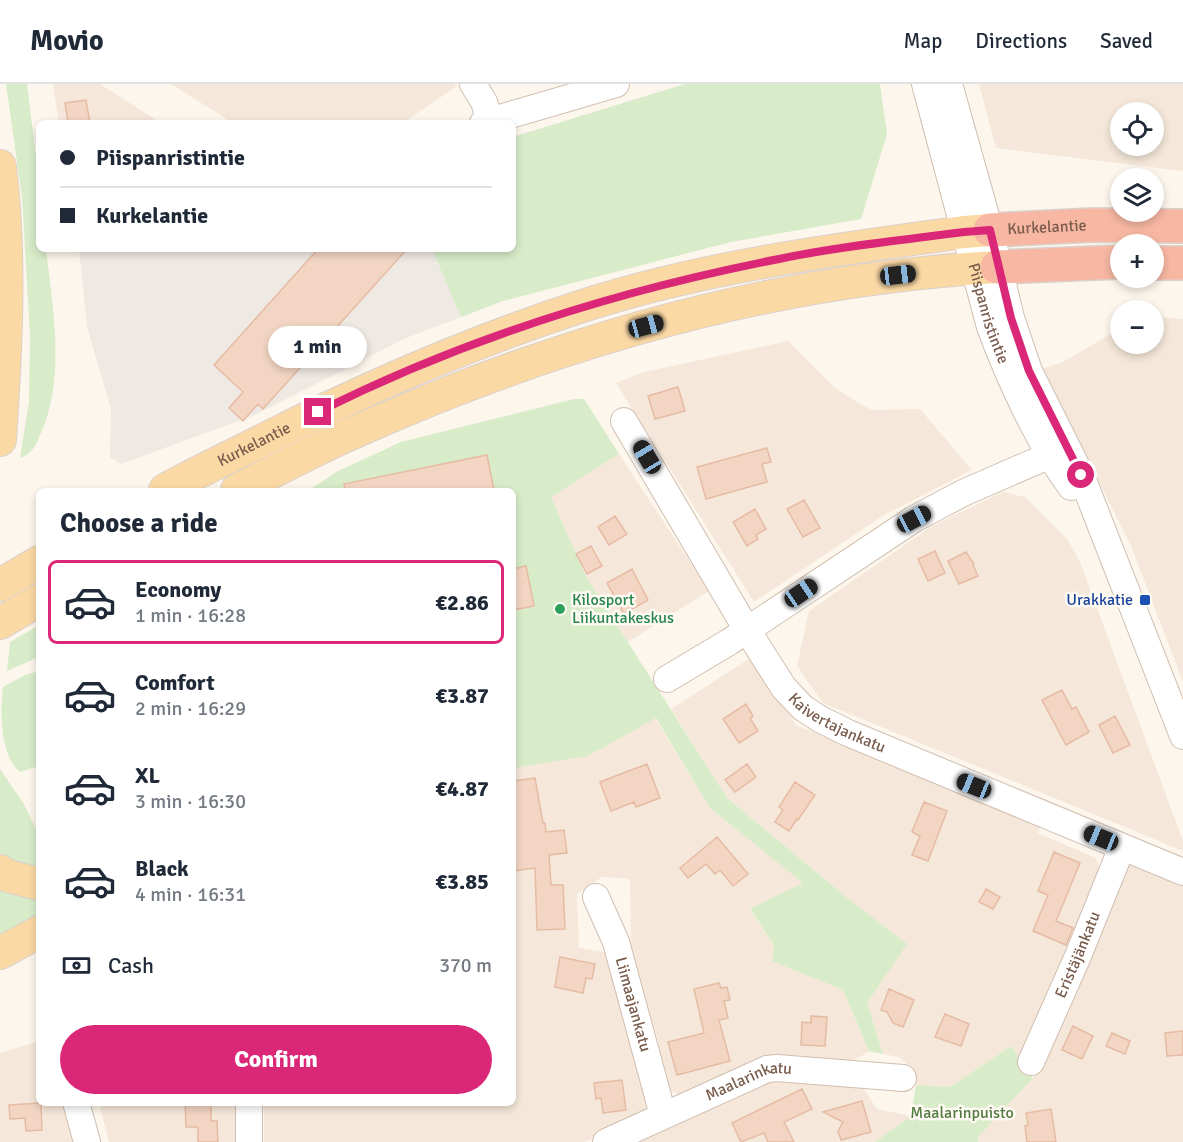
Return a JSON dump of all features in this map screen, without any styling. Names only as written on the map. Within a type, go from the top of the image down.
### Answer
[{"type":"highway","name":"Kurkelantie","points":[[977,231],[1094,225],[1183,226]]},
{"type":"highway","name":"Kurkelantie","points":[[985,268],[1110,262]]},
{"type":"highway","points":[[1164,263],[1183,263]]},
{"type":"main road","points":[[0,166],[4,199],[6,306],[0,440]]},
{"type":"main road","name":"Kurkelantie","points":[[174,488],[338,402],[417,367],[596,302],[702,275],[782,258],[977,231]]},
{"type":"main road","name":"Kurkelantie","points":[[241,488],[357,430],[510,368],[608,335],[788,292],[876,277],[985,268]]},
{"type":"main road","points":[[0,585],[36,564]]},
{"type":"main road","points":[[0,623],[36,602]]},
{"type":"main road","points":[[0,871],[8,876],[36,883]]},
{"type":"main road","points":[[0,953],[36,934]]},
{"type":"street","points":[[473,84],[484,102],[487,120]]},
{"type":"street","points":[[494,120],[616,84]]},
{"type":"street","name":"Piispanristintie","points":[[925,84],[977,231]]},
{"type":"street","name":"Piispanristintie","points":[[949,84],[985,268],[1011,318],[1069,484],[1099,523],[1183,736]]},
{"type":"street","name":"Kaivertajankatu","points":[[624,421],[747,630],[792,698],[819,719],[1183,872]]},
{"type":"street","points":[[667,680],[914,519],[963,493],[1059,451]]},
{"type":"street","name":"Eristäjänkatu","points":[[1031,1062],[1122,847]]},
{"type":"street","name":"Liimaajankatu","points":[[596,897],[616,942],[663,1115]]},
{"type":"street","name":"Maalarinkatu","points":[[606,1142],[772,1068],[903,1078]]},
{"type":"street","points":[[77,1106],[87,1142]]},
{"type":"street","points":[[249,1106],[249,1142]]},
{"type":"shaded area","points":[[53,84],[100,84],[156,120],[59,120]]},
{"type":"shaded area","points":[[171,84],[453,84],[457,86],[407,120],[228,120]]},
{"type":"shaded area","points":[[685,84],[503,301],[406,338],[255,415],[121,464],[110,457],[111,409],[87,327],[79,252],[516,252],[516,136]]},
{"type":"shaded area","points":[[979,84],[1183,84],[1183,171],[996,148]]},
{"type":"shaded area","points":[[1164,318],[1183,319],[1183,682],[1131,546],[1042,369],[1061,363],[1110,335],[1110,354],[1164,354]]},
{"type":"shaded area","points":[[788,341],[836,389],[871,410],[920,409],[972,470],[884,515],[754,602],[616,383],[640,373]]},
{"type":"shaded area","points":[[619,454],[709,591],[628,642],[586,576],[551,497]]},
{"type":"shaded area","points":[[1003,492],[1025,497],[1068,540],[1080,562],[1183,841],[1183,851],[823,703],[797,666],[809,611],[932,526]]},
{"type":"shaded area","points":[[752,657],[796,725],[1041,825],[1038,833],[1096,858],[1102,873],[1022,1063],[1011,1046],[950,1087],[916,1085],[916,1072],[899,1057],[883,1054],[867,1003],[851,901],[727,798],[671,709]]},
{"type":"shaded area","points":[[655,718],[710,808],[804,883],[750,910],[774,945],[773,961],[843,990],[869,1051],[849,1064],[760,1058],[684,1097],[668,1090],[657,1037],[631,951],[630,879],[602,877],[577,894],[579,948],[611,953],[649,1102],[640,1116],[585,1142],[264,1142],[264,1106],[516,1106],[516,768],[588,756]]},
{"type":"shaded area","points":[[1126,862],[1183,885],[1183,1142],[979,1142],[978,1137],[1033,1078]]},
{"type":"shaded area","points":[[36,1042],[36,1106],[66,1106],[75,1142],[0,1142],[0,1053]]},
{"type":"shaded area","points":[[770,1079],[861,1085],[877,1109],[911,1116],[875,1142],[635,1142]]},
{"type":"shaded area","points":[[100,1106],[238,1106],[238,1142],[109,1142]]},
{"type":"green space","points":[[6,84],[27,84],[36,158],[36,252],[46,252],[55,344],[53,391],[48,414],[35,446],[27,455],[20,458],[29,402],[30,336],[22,197]]},
{"type":"green space","points":[[685,84],[880,84],[887,134],[861,219],[731,242],[503,301],[461,317],[433,252],[516,252],[516,136]]},
{"type":"green space","name":"Kilosport Liikuntakeskus","points":[[574,399],[584,399],[619,454],[551,497],[586,576],[727,798],[851,901],[907,944],[867,1003],[883,1054],[869,1051],[843,990],[772,961],[774,945],[750,909],[803,883],[710,808],[656,718],[588,756],[516,768],[516,488],[312,488],[338,471],[401,442]]},
{"type":"green space","points":[[36,627],[36,658],[7,671],[10,642]]},
{"type":"green space","points":[[36,672],[36,767],[20,772],[8,756],[5,745],[2,721],[3,687]]},
{"type":"green space","points":[[0,769],[24,804],[36,830],[36,875],[0,857]]},
{"type":"green space","points":[[0,882],[36,897],[36,923],[0,941]]},
{"type":"green space","name":"Maalarinpuisto","points":[[1011,1046],[1033,1078],[978,1137],[978,1142],[875,1142],[911,1116],[916,1085],[950,1087]]},
{"type":"building","points":[[86,100],[89,120],[68,120],[65,103]]},
{"type":"building","points":[[315,252],[404,252],[263,409],[258,404],[243,421],[229,408],[243,392],[214,365]]},
{"type":"building","points":[[678,387],[685,411],[655,419],[648,396]]},
{"type":"building","points":[[767,448],[771,462],[762,464],[767,482],[706,499],[697,467]]},
{"type":"building","points":[[487,455],[494,488],[345,488],[344,484]]},
{"type":"building","points":[[804,500],[820,528],[803,537],[787,509]]},
{"type":"building","points":[[755,509],[766,529],[756,535],[758,539],[747,546],[733,522]]},
{"type":"building","points":[[615,516],[627,534],[609,545],[598,527]]},
{"type":"building","points":[[591,546],[602,566],[587,574],[576,554]]},
{"type":"building","points":[[935,551],[945,573],[928,581],[918,559]]},
{"type":"building","points":[[966,552],[978,576],[959,584],[948,561]]},
{"type":"building","points":[[526,566],[534,606],[516,609],[516,568]]},
{"type":"building","points":[[632,569],[648,600],[624,614],[607,583]]},
{"type":"building","points":[[1062,690],[1072,709],[1076,707],[1089,732],[1066,745],[1042,700]]},
{"type":"building","points":[[746,704],[753,716],[750,718],[758,731],[739,743],[723,719]]},
{"type":"building","points":[[1115,716],[1130,745],[1113,753],[1099,725]]},
{"type":"building","points":[[647,764],[660,798],[636,807],[634,802],[611,811],[600,782]]},
{"type":"building","points":[[747,764],[756,777],[735,792],[725,780]]},
{"type":"building","points":[[535,778],[546,832],[564,830],[567,853],[549,855],[551,885],[563,885],[565,929],[537,930],[535,868],[516,871],[516,781]]},
{"type":"building","points":[[795,782],[815,795],[789,831],[775,822],[783,810],[779,807]]},
{"type":"building","points":[[924,802],[947,811],[928,861],[912,855],[920,836],[912,832]]},
{"type":"building","points":[[717,837],[748,874],[733,886],[720,870],[715,874],[706,864],[688,878],[680,868]]},
{"type":"building","points":[[1054,852],[1080,863],[1056,921],[1073,928],[1066,945],[1033,931],[1048,895],[1038,891]]},
{"type":"building","points":[[986,889],[1000,897],[993,909],[979,902]]},
{"type":"building","points":[[560,957],[595,964],[592,979],[586,978],[583,993],[555,987]]},
{"type":"building","points":[[719,983],[721,988],[727,987],[730,1000],[724,1001],[728,1018],[719,1020],[730,1061],[677,1075],[668,1042],[704,1033],[694,989]]},
{"type":"building","points":[[889,989],[914,1000],[903,1027],[893,1023],[887,1012],[881,1010]]},
{"type":"building","points":[[945,1014],[969,1024],[961,1046],[935,1037]]},
{"type":"building","points":[[811,1016],[827,1017],[825,1046],[801,1045],[802,1022],[811,1023]]},
{"type":"building","points":[[1073,1026],[1093,1036],[1082,1059],[1062,1050]]},
{"type":"building","points":[[1183,1031],[1183,1055],[1167,1056],[1165,1033]]},
{"type":"building","points":[[1112,1033],[1130,1041],[1125,1054],[1106,1046]]},
{"type":"building","points":[[622,1080],[626,1110],[603,1113],[601,1098],[596,1099],[594,1083]]},
{"type":"building","points":[[802,1089],[812,1109],[784,1122],[794,1142],[768,1142],[764,1133],[741,1142],[732,1123]]},
{"type":"building","points":[[862,1101],[871,1132],[841,1140],[838,1131],[843,1122],[823,1112]]},
{"type":"building","points":[[36,1103],[36,1106],[41,1106],[42,1130],[26,1131],[25,1118],[10,1119],[9,1105]]},
{"type":"building","points":[[185,1106],[211,1106],[211,1121],[217,1121],[218,1142],[198,1142],[198,1127],[186,1127]]},
{"type":"building","points":[[1051,1109],[1056,1142],[1027,1142],[1026,1113]]},
{"type":"place","name":"Urakkatie","points":[[1145,600]]},
{"type":"place","name":"Kilosport Liikuntakeskus","points":[[560,609]]},
{"type":"route","points":[[318,412],[417,367],[596,302],[702,275],[782,258],[857,246],[990,230],[1011,318],[1029,371],[1081,475]]}]
